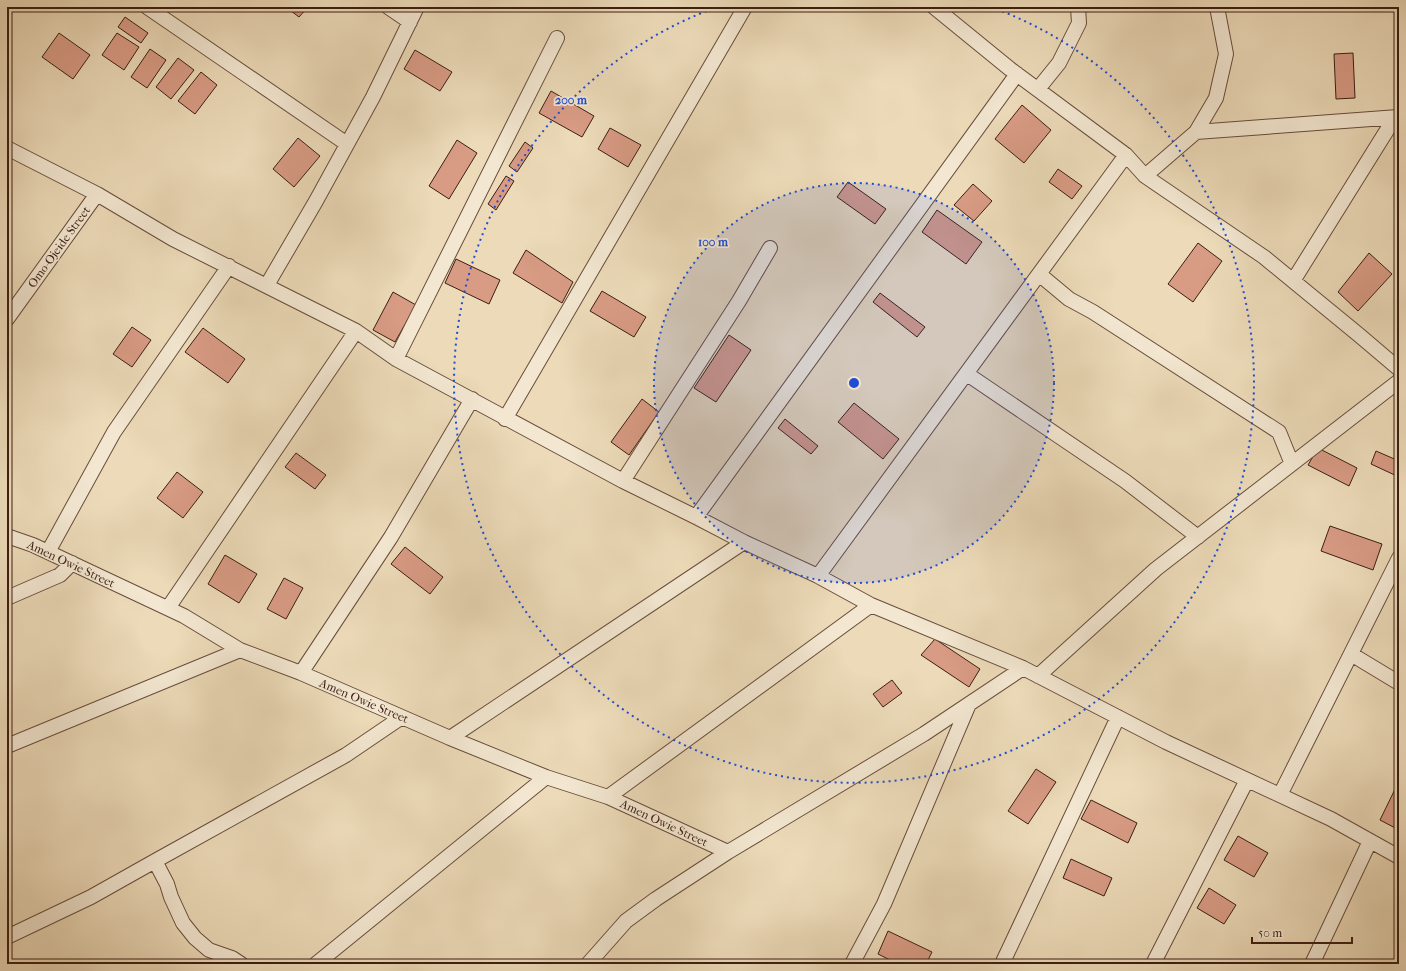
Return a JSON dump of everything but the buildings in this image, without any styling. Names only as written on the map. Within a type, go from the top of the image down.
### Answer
[{"type":"street","points":[[146,7],[347,144]]},
{"type":"street","points":[[388,7],[410,22]]},
{"type":"street","points":[[267,285],[373,98],[417,7]]},
{"type":"street","points":[[505,419],[744,7]]},
{"type":"street","points":[[934,7],[1017,74],[1126,155],[1145,176],[1264,257],[1360,335],[1399,369]]},
{"type":"street","points":[[1038,89],[1059,63],[1079,23],[1078,7]]},
{"type":"street","points":[[1145,176],[1196,132],[1216,98],[1226,54],[1217,7]]},
{"type":"street","points":[[396,359],[557,38]]},
{"type":"street","points":[[696,516],[1017,74]]},
{"type":"street","points":[[1196,132],[1398,117]]},
{"type":"street","points":[[1293,281],[1389,127],[1398,117]]},
{"type":"street","points":[[7,148],[97,194],[174,239],[356,330],[396,359],[623,482],[696,516],[744,542],[818,576],[871,605],[1023,668],[1166,742],[1331,819],[1399,857]]},
{"type":"street","points":[[818,576],[1126,155]]},
{"type":"street","name":"Omo-Ojeide Street","points":[[7,319],[97,194]]},
{"type":"street","points":[[623,482],[739,301],[770,248]]},
{"type":"street","points":[[48,552],[114,432],[229,266]]},
{"type":"street","points":[[1039,274],[1070,299],[1093,312],[1279,432],[1292,464]]},
{"type":"street","points":[[168,608],[356,330]]},
{"type":"street","points":[[967,374],[1125,481],[1198,537]]},
{"type":"street","points":[[1038,676],[1156,569],[1399,381]]},
{"type":"street","points":[[301,673],[391,537],[472,399]]},
{"type":"street","name":"Amen Owie Street","points":[[7,536],[33,545],[168,608],[240,650],[301,673],[450,738],[546,777],[608,797],[728,852]]},
{"type":"street","points":[[450,738],[744,542]]},
{"type":"street","points":[[1280,795],[1399,558]]},
{"type":"street","points":[[7,598],[60,575],[72,564]]},
{"type":"street","points":[[608,797],[871,605]]},
{"type":"street","points":[[7,746],[240,650]]},
{"type":"street","points":[[1351,654],[1399,683]]},
{"type":"street","points":[[589,964],[605,943],[626,921],[656,899],[728,852],[924,734],[1023,668]]},
{"type":"street","points":[[852,964],[884,904],[969,704]]},
{"type":"street","points":[[7,937],[91,897],[346,755],[402,717]]},
{"type":"street","points":[[1002,964],[1118,717]]},
{"type":"street","points":[[316,964],[546,777]]},
{"type":"street","points":[[1153,964],[1247,780]]},
{"type":"street","points":[[1312,964],[1370,841]]},
{"type":"street","points":[[155,861],[167,884],[171,897],[183,923],[195,938],[209,950],[232,958],[241,964]]}]
